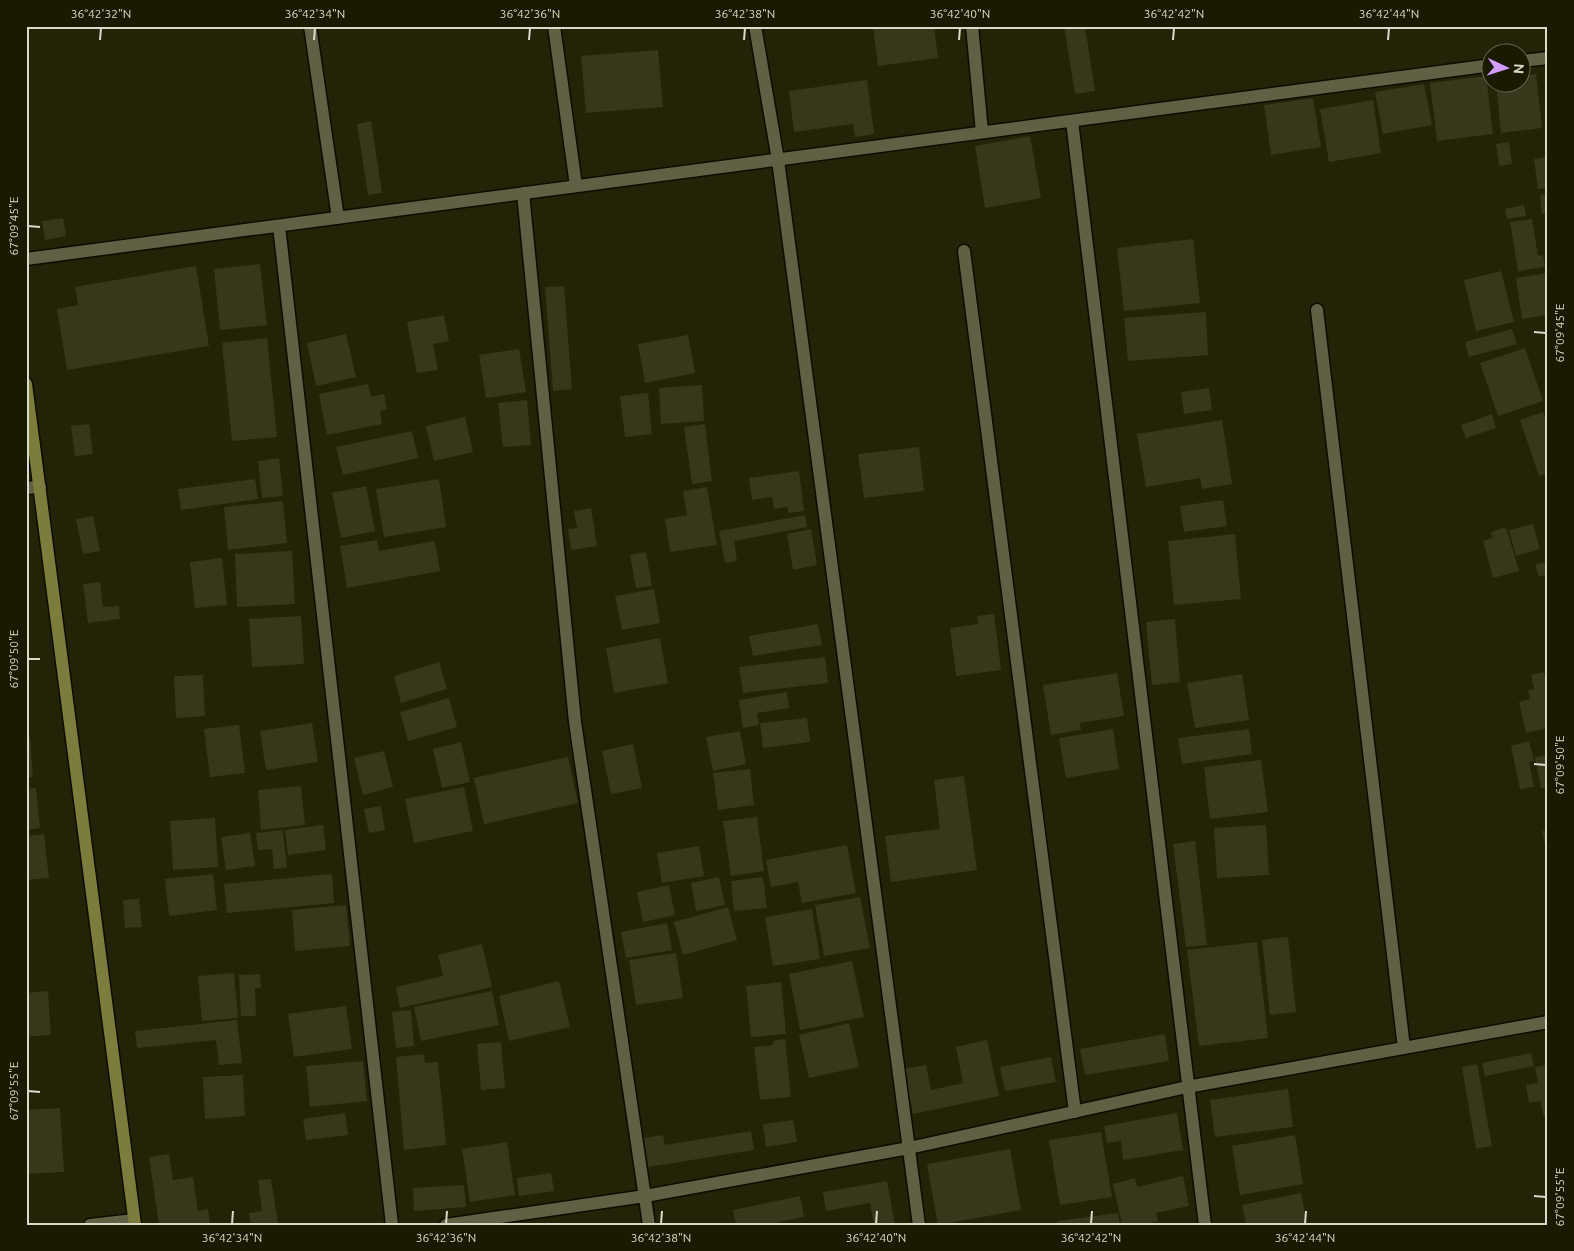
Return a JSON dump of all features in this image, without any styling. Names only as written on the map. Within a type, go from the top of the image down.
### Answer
[{"type":"street","points":[[310,26],[338,218]]},
{"type":"street","points":[[554,26],[576,186]]},
{"type":"street","points":[[755,26],[778,160],[919,1225]]},
{"type":"street","points":[[972,26],[982,132]]},
{"type":"street","points":[[1532,60],[1548,58]]},
{"type":"street","points":[[26,259],[1482,66]]},
{"type":"street","points":[[1072,121],[1205,1225]]},
{"type":"street","points":[[523,193],[575,722],[649,1225]]},
{"type":"street","points":[[279,226],[392,1225]]},
{"type":"street","points":[[964,251],[1075,1112]]},
{"type":"street","points":[[1317,310],[1404,1048]]},
{"type":"street","points":[[26,384],[135,1223],[90,1225]]},
{"type":"street","points":[[26,488],[40,487]]},
{"type":"street","points":[[446,1225],[645,1196],[909,1148],[1187,1087],[1548,1022]]},
{"type":"building","points":[[873,26],[934,26],[938,58],[878,66]]},
{"type":"building","points":[[1064,26],[1085,26],[1095,91],[1075,94]]},
{"type":"building","points":[[658,50],[663,107],[586,113],[581,56]]},
{"type":"building","points":[[1536,74],[1542,128],[1501,133],[1497,92],[1532,92],[1532,75]]},
{"type":"building","points":[[1482,76],[1482,92],[1488,92],[1493,134],[1437,141],[1430,83]]},
{"type":"building","points":[[867,80],[874,134],[855,137],[853,124],[794,132],[789,91]]},
{"type":"building","points":[[1424,84],[1432,125],[1383,134],[1375,92]]},
{"type":"building","points":[[1313,98],[1321,147],[1271,155],[1264,105]]},
{"type":"building","points":[[1373,100],[1381,153],[1329,162],[1320,109]]},
{"type":"building","points":[[371,121],[382,193],[368,195],[357,124]]},
{"type":"building","points":[[1030,136],[1041,198],[985,208],[975,146]]},
{"type":"building","points":[[1509,142],[1512,164],[1499,166],[1496,144]]},
{"type":"building","points":[[1548,157],[1548,188],[1538,189],[1534,159]]},
{"type":"building","points":[[1548,194],[1548,213],[1542,214],[1540,195]]},
{"type":"building","points":[[1524,205],[1526,216],[1507,219],[1505,209]]},
{"type":"building","points":[[63,218],[66,236],[45,240],[42,221]]},
{"type":"building","points":[[1532,219],[1538,256],[1543,255],[1545,267],[1518,271],[1510,222]]},
{"type":"building","points":[[1193,239],[1200,303],[1124,311],[1117,248]]},
{"type":"building","points":[[260,264],[267,325],[220,330],[214,269]]},
{"type":"building","points":[[196,266],[209,346],[67,370],[57,309],[78,305],[75,287]]},
{"type":"building","points":[[1501,271],[1514,322],[1476,331],[1464,280]]},
{"type":"building","points":[[1548,273],[1548,315],[1522,319],[1516,278]]},
{"type":"building","points":[[564,286],[572,389],[553,391],[545,287]]},
{"type":"building","points":[[1206,312],[1208,355],[1128,361],[1124,318]]},
{"type":"building","points":[[444,315],[449,341],[433,344],[438,370],[417,373],[407,322]]},
{"type":"building","points":[[1512,329],[1517,344],[1469,357],[1465,342]]},
{"type":"building","points":[[346,334],[356,377],[316,386],[307,343]]},
{"type":"building","points":[[688,335],[695,373],[645,383],[638,344]]},
{"type":"building","points":[[267,338],[277,437],[232,441],[222,343]]},
{"type":"building","points":[[1525,348],[1543,401],[1498,416],[1480,363]]},
{"type":"building","points":[[519,349],[526,392],[486,398],[479,355]]},
{"type":"building","points":[[368,384],[371,397],[384,394],[387,409],[380,411],[382,424],[327,435],[319,394]]},
{"type":"building","points":[[702,385],[704,421],[661,424],[659,388]]},
{"type":"building","points":[[1209,388],[1212,410],[1184,414],[1181,392]]},
{"type":"building","points":[[648,393],[652,434],[625,437],[620,396]]},
{"type":"building","points":[[527,400],[531,445],[503,447],[498,403]]},
{"type":"building","points":[[1543,412],[1548,426],[1548,473],[1539,476],[1520,420]]},
{"type":"building","points":[[1492,414],[1496,428],[1466,438],[1461,425]]},
{"type":"building","points":[[465,417],[473,452],[434,461],[426,426]]},
{"type":"building","points":[[1222,420],[1232,484],[1202,489],[1200,478],[1146,487],[1137,434]]},
{"type":"building","points":[[89,424],[93,454],[75,456],[71,426]]},
{"type":"building","points":[[705,424],[712,481],[692,484],[684,427]]},
{"type":"building","points":[[412,431],[418,458],[343,475],[336,447]]},
{"type":"building","points":[[919,447],[924,491],[864,498],[858,454]]},
{"type":"building","points":[[279,458],[283,496],[262,498],[258,461]]},
{"type":"building","points":[[799,471],[804,511],[788,513],[788,507],[774,509],[772,497],[752,500],[749,478]]},
{"type":"building","points":[[255,479],[258,499],[181,510],[178,489]]},
{"type":"building","points":[[439,479],[446,527],[384,537],[376,489]]},
{"type":"building","points":[[366,486],[375,531],[341,538],[332,493]]},
{"type":"building","points":[[707,487],[717,545],[670,552],[665,519],[687,515],[683,491]]},
{"type":"building","points":[[1223,500],[1227,526],[1184,532],[1180,506]]},
{"type":"building","points":[[283,501],[287,543],[228,550],[224,507]]},
{"type":"building","points":[[591,508],[597,546],[571,550],[568,529],[577,528],[574,511]]},
{"type":"building","points":[[805,515],[807,527],[734,541],[737,561],[725,563],[719,531]]},
{"type":"building","points":[[93,516],[100,551],[83,554],[76,519]]},
{"type":"building","points":[[1533,524],[1540,549],[1516,556],[1509,530]]},
{"type":"building","points":[[1506,527],[1519,571],[1493,578],[1483,541],[1492,538],[1491,532]]},
{"type":"building","points":[[811,529],[817,565],[793,570],[787,534]]},
{"type":"building","points":[[1235,534],[1241,599],[1174,605],[1168,541]]},
{"type":"building","points":[[377,540],[379,551],[435,541],[440,571],[347,588],[340,546]]},
{"type":"building","points":[[292,551],[295,604],[237,607],[235,554]]},
{"type":"building","points":[[646,552],[652,586],[636,588],[630,555]]},
{"type":"building","points":[[222,558],[227,605],[195,608],[190,562]]},
{"type":"building","points":[[1548,561],[1548,574],[1539,577],[1535,565]]},
{"type":"building","points":[[100,582],[103,607],[119,606],[120,619],[88,623],[83,584]]},
{"type":"building","points":[[654,589],[660,623],[622,630],[615,596]]},
{"type":"building","points":[[994,614],[1001,670],[956,676],[950,628],[978,624],[977,616]]},
{"type":"building","points":[[301,616],[304,664],[252,667],[249,619]]},
{"type":"building","points":[[1175,619],[1180,682],[1152,685],[1146,622]]},
{"type":"building","points":[[818,624],[822,645],[753,656],[749,636]]},
{"type":"building","points":[[660,638],[668,683],[614,693],[606,648]]},
{"type":"building","points":[[825,657],[828,683],[743,693],[739,667]]},
{"type":"building","points":[[439,662],[447,689],[401,703],[394,676]]},
{"type":"building","points":[[1544,672],[1548,692],[1548,728],[1526,733],[1519,702],[1530,699],[1528,690],[1534,689],[1531,675]]},
{"type":"building","points":[[1117,673],[1124,716],[1080,723],[1081,730],[1051,735],[1043,685]]},
{"type":"building","points":[[1242,674],[1249,720],[1195,728],[1187,683]]},
{"type":"building","points":[[203,675],[205,716],[176,718],[174,676]]},
{"type":"building","points":[[787,692],[789,708],[757,713],[759,725],[743,728],[739,700]]},
{"type":"building","points":[[449,698],[457,727],[408,741],[400,712]]},
{"type":"building","points":[[807,718],[810,742],[763,748],[760,723]]},
{"type":"building","points":[[312,723],[318,762],[266,770],[260,731]]},
{"type":"building","points":[[239,725],[245,773],[210,777],[204,729]]},
{"type":"building","points":[[1113,729],[1119,769],[1066,778],[1059,738]]},
{"type":"building","points":[[1249,729],[1252,754],[1182,764],[1178,738]]},
{"type":"building","points":[[740,731],[746,764],[713,771],[706,737]]},
{"type":"building","points":[[26,737],[30,737],[33,777],[26,778]]},
{"type":"building","points":[[1529,741],[1534,761],[1529,762],[1534,787],[1520,789],[1511,746]]},
{"type":"building","points":[[461,742],[470,782],[442,788],[433,749]]},
{"type":"building","points":[[633,744],[642,788],[611,794],[602,751]]},
{"type":"building","points":[[384,751],[393,787],[363,795],[354,758]]},
{"type":"building","points":[[1548,755],[1548,787],[1541,788],[1535,757]]},
{"type":"building","points":[[568,757],[578,803],[484,824],[474,778]]},
{"type":"building","points":[[1261,760],[1268,812],[1210,819],[1204,767]]},
{"type":"building","points":[[750,769],[754,805],[718,810],[713,773]]},
{"type":"building","points":[[964,776],[977,870],[891,882],[885,836],[940,829],[934,780]]},
{"type":"building","points":[[301,786],[305,825],[261,830],[258,790]]},
{"type":"building","points":[[464,787],[473,831],[414,843],[405,799]]},
{"type":"building","points":[[36,788],[40,828],[26,830],[26,789]]},
{"type":"building","points":[[381,806],[385,830],[369,833],[364,809]]},
{"type":"building","points":[[757,817],[764,871],[731,876],[723,821]]},
{"type":"building","points":[[215,818],[218,867],[173,870],[170,821]]},
{"type":"building","points":[[323,825],[326,850],[288,855],[285,830]]},
{"type":"building","points":[[1266,825],[1269,875],[1217,878],[1214,828]]},
{"type":"building","points":[[283,830],[287,868],[274,869],[272,849],[258,850],[256,833]]},
{"type":"building","points":[[1548,830],[1548,849],[1546,849],[1542,831]]},
{"type":"building","points":[[250,833],[255,866],[226,870],[221,837]]},
{"type":"building","points":[[44,834],[49,878],[26,880],[26,836]]},
{"type":"building","points":[[1195,841],[1207,945],[1186,947],[1173,844]]},
{"type":"building","points":[[847,845],[856,893],[802,903],[798,882],[771,887],[766,860]]},
{"type":"building","points":[[699,846],[704,876],[662,883],[657,853]]},
{"type":"building","points":[[213,874],[217,910],[169,916],[165,879]]},
{"type":"building","points":[[332,874],[334,903],[227,913],[224,884]]},
{"type":"building","points":[[719,877],[725,905],[696,911],[691,883]]},
{"type":"building","points":[[763,877],[767,908],[734,911],[731,881]]},
{"type":"building","points":[[669,885],[675,915],[643,922],[637,892]]},
{"type":"building","points":[[860,897],[870,948],[824,956],[815,905]]},
{"type":"building","points":[[139,899],[142,927],[125,928],[123,900]]},
{"type":"building","points":[[346,905],[350,946],[295,951],[292,910]]},
{"type":"building","points":[[728,907],[737,940],[683,955],[674,922]]},
{"type":"building","points":[[812,909],[820,959],[773,966],[765,917]]},
{"type":"building","points":[[667,923],[672,950],[626,958],[621,932]]},
{"type":"building","points":[[1288,937],[1296,1012],[1270,1015],[1262,940]]},
{"type":"building","points":[[1257,942],[1268,1038],[1199,1046],[1187,950]]},
{"type":"building","points":[[482,944],[492,987],[400,1008],[396,987],[443,976],[438,955]]},
{"type":"building","points":[[676,953],[683,998],[636,1005],[629,960]]},
{"type":"building","points":[[852,961],[864,1017],[800,1030],[789,974]]},
{"type":"building","points":[[234,973],[238,1018],[202,1021],[198,976]]},
{"type":"building","points":[[260,974],[261,988],[255,988],[256,1016],[241,1016],[239,975]]},
{"type":"building","points":[[559,981],[570,1027],[509,1041],[499,996]]},
{"type":"building","points":[[781,982],[786,1034],[751,1037],[746,986]]},
{"type":"building","points":[[48,991],[51,1035],[26,1037],[26,993]]},
{"type":"building","points":[[492,991],[499,1025],[421,1041],[414,1007]]},
{"type":"building","points":[[346,1006],[352,1049],[294,1057],[288,1014]]},
{"type":"building","points":[[411,1010],[414,1046],[396,1048],[392,1012]]},
{"type":"building","points":[[237,1020],[242,1063],[219,1065],[216,1040],[137,1048],[135,1031]]},
{"type":"building","points":[[849,1023],[859,1067],[809,1078],[799,1035]]},
{"type":"building","points":[[1165,1034],[1169,1061],[1085,1075],[1080,1049]]},
{"type":"building","points":[[785,1039],[791,1097],[760,1100],[754,1047],[773,1045],[773,1041]]},
{"type":"building","points":[[987,1040],[999,1096],[913,1114],[904,1069],[926,1065],[931,1090],[963,1083],[956,1047]]},
{"type":"building","points":[[501,1042],[505,1088],[481,1090],[477,1044]]},
{"type":"building","points":[[1531,1053],[1534,1066],[1485,1076],[1482,1063]]},
{"type":"building","points":[[424,1054],[425,1063],[438,1062],[446,1145],[404,1150],[396,1057]]},
{"type":"building","points":[[1051,1057],[1056,1082],[1005,1091],[1000,1067]]},
{"type":"building","points":[[363,1061],[367,1101],[310,1107],[306,1066]]},
{"type":"building","points":[[1477,1064],[1492,1146],[1476,1149],[1462,1067]]},
{"type":"building","points":[[1548,1065],[1548,1116],[1544,1117],[1540,1101],[1529,1103],[1526,1085],[1538,1083],[1535,1067]]},
{"type":"building","points":[[243,1075],[245,1116],[205,1119],[203,1077]]},
{"type":"building","points":[[1288,1089],[1293,1127],[1215,1137],[1210,1100]]},
{"type":"building","points":[[60,1108],[64,1172],[26,1174],[26,1110]]},
{"type":"building","points":[[345,1113],[348,1135],[306,1140],[303,1119]]},
{"type":"building","points":[[1177,1113],[1183,1150],[1123,1160],[1121,1141],[1107,1143],[1104,1126]]},
{"type":"building","points":[[793,1120],[797,1142],[766,1147],[763,1124]]},
{"type":"building","points":[[751,1131],[754,1150],[648,1167],[644,1138],[663,1135],[665,1145]]},
{"type":"building","points":[[1101,1132],[1112,1197],[1060,1205],[1049,1140]]},
{"type":"building","points":[[1295,1135],[1303,1184],[1240,1195],[1232,1146]]},
{"type":"building","points":[[507,1142],[515,1195],[470,1202],[462,1149]]},
{"type":"building","points":[[1010,1149],[1021,1210],[938,1225],[927,1164]]},
{"type":"building","points":[[169,1154],[173,1180],[193,1177],[198,1211],[208,1209],[210,1225],[159,1225],[149,1157]]},
{"type":"building","points":[[551,1173],[554,1191],[519,1196],[517,1178]]},
{"type":"building","points":[[1183,1176],[1189,1206],[1156,1213],[1158,1221],[1142,1225],[1122,1225],[1113,1184],[1135,1178],[1137,1187]]},
{"type":"building","points":[[271,1179],[278,1223],[251,1225],[249,1213],[262,1211],[258,1180]]},
{"type":"building","points":[[887,1181],[895,1225],[874,1225],[870,1203],[826,1211],[823,1192]]},
{"type":"building","points":[[464,1185],[466,1207],[414,1211],[413,1188]]},
{"type":"building","points":[[1301,1193],[1307,1225],[1246,1225],[1242,1205]]},
{"type":"building","points":[[800,1196],[804,1217],[765,1225],[736,1225],[733,1210]]},
{"type":"building","points":[[1118,1213],[1120,1225],[1057,1225],[1057,1221]]}]
